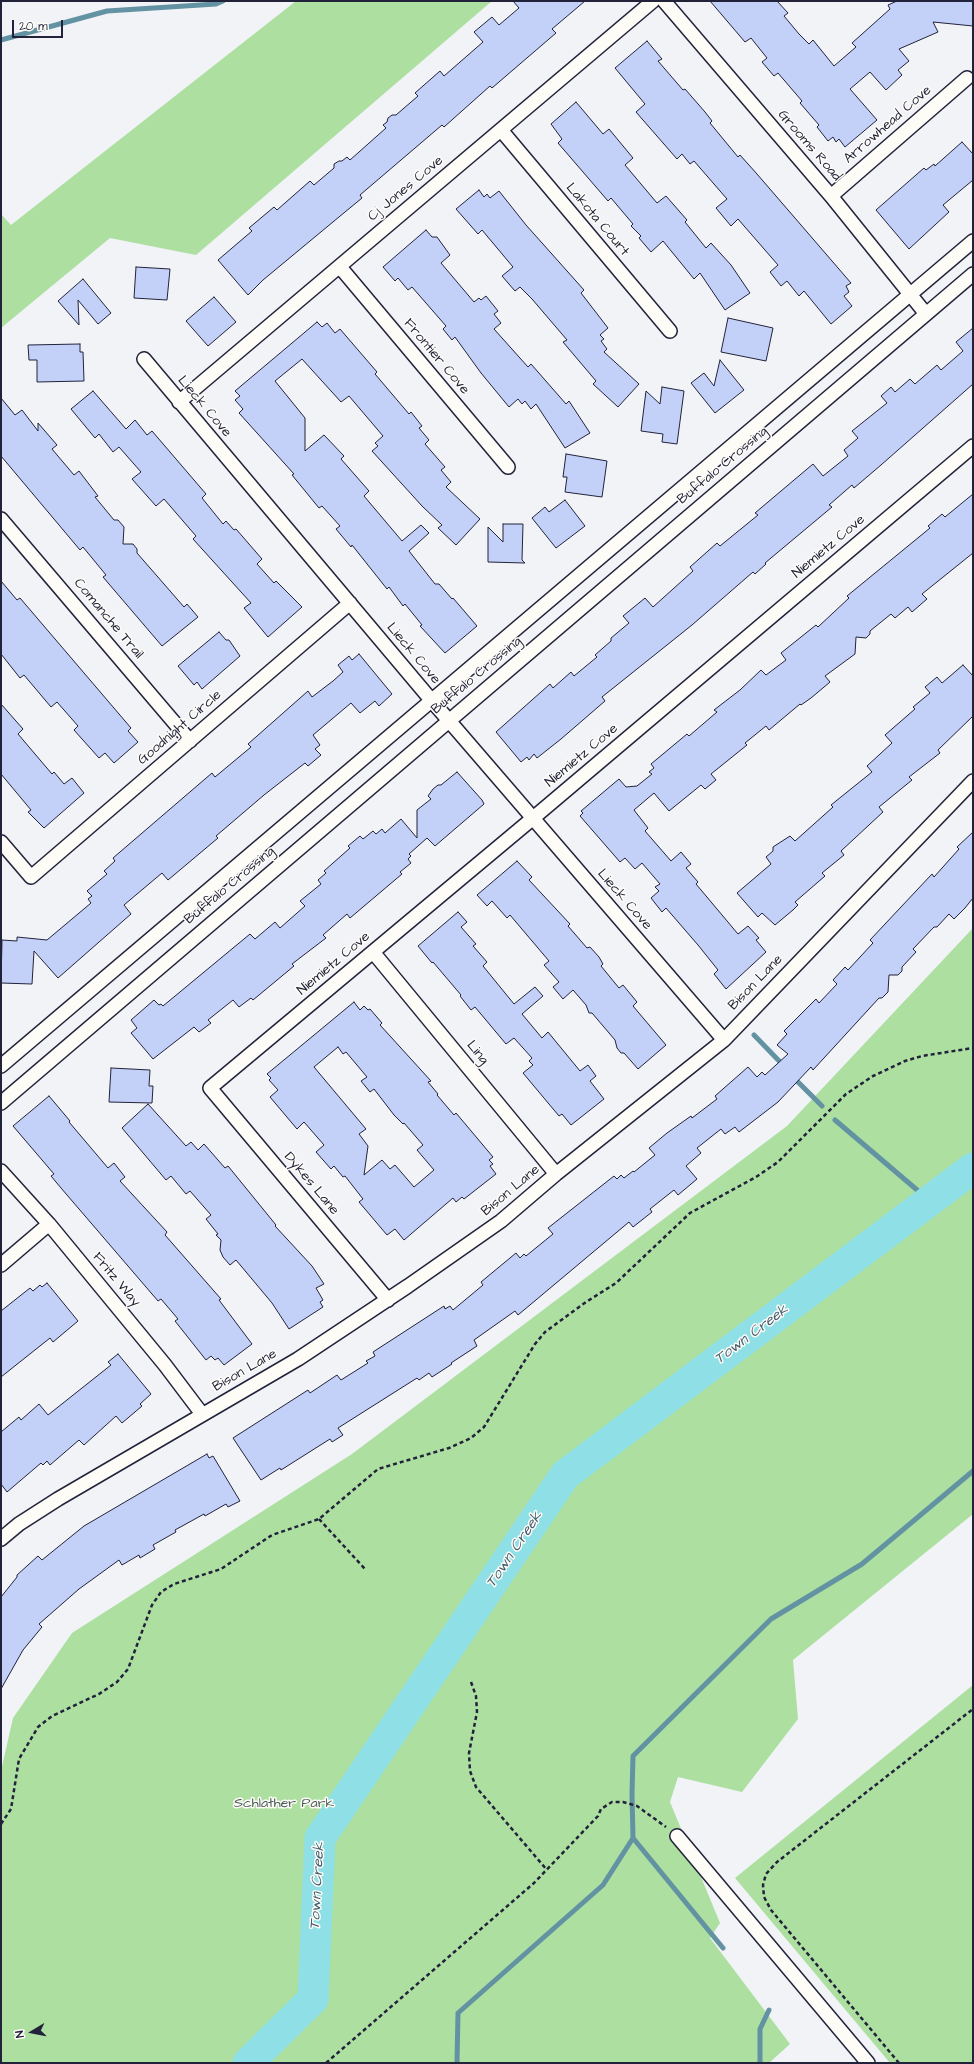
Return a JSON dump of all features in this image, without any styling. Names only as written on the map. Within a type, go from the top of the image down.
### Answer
[{"type":"street","name":"Cj Jones Cove","points":[[179,402],[653,1]]},
{"type":"street","name":"Grooms Road","points":[[664,1],[831,196],[926,314]]},
{"type":"street","name":"Arrowhead Cove","points":[[831,196],[967,78]]},
{"type":"street","name":"Lakota Court","points":[[501,130],[670,331]]},
{"type":"street","name":"Buffalo Crossing","points":[[1,1066],[973,241]]},
{"type":"street","name":"Frontier Cove","points":[[340,267],[508,467]]},
{"type":"street","name":"Buffalo Crossing","points":[[1,1103],[973,274]]},
{"type":"street","name":"Lieck Cove","points":[[144,359],[532,819],[724,1040]]},
{"type":"street","name":"Niemietz Cove","points":[[210,1088],[532,819],[973,446]]},
{"type":"street","name":"Comanche Trail","points":[[1,519],[190,741]]},
{"type":"street","name":"Goodnight Circle","points":[[1,842],[31,877],[350,603]]},
{"type":"street","name":"Bison Lane","points":[[1,1539],[20,1524],[58,1499],[298,1359],[388,1300],[501,1221],[556,1174],[724,1040],[973,781]]},
{"type":"street","name":"Ling","points":[[372,952],[556,1174]]},
{"type":"street","name":"Dykes Lane","points":[[210,1088],[388,1300]]},
{"type":"street","name":"Fritz Way","points":[[1,1171],[50,1224],[165,1365],[202,1414]]},
{"type":"street","points":[[1,1265],[50,1224]]},
{"type":"street","points":[[677,1836],[868,2063]]},
{"type":"path","points":[[1,1824],[11,1809],[19,1759],[38,1727],[52,1716],[99,1694],[117,1682],[128,1669],[152,1605],[161,1592],[174,1584],[221,1569],[272,1535],[318,1519],[378,1469],[449,1448],[475,1434],[484,1427],[535,1344],[545,1332],[586,1302],[616,1283],[690,1213],[756,1177],[778,1162],[846,1094],[858,1085],[905,1061],[922,1056],[973,1048]]},
{"type":"path","points":[[318,1519],[364,1569]]},
{"type":"path","points":[[470,1682],[476,1696],[477,1712],[469,1753],[470,1770],[476,1787],[547,1870]]},
{"type":"path","points":[[899,2063],[771,1910],[764,1897],[763,1885],[766,1874],[777,1862],[973,1709]]},
{"type":"path","points":[[326,2063],[534,1883],[598,1816],[601,1809],[612,1802],[623,1802],[637,1806],[677,1836]]},
{"type":"green space","points":[[296,1],[492,1],[196,255],[110,238],[1,328],[1,214],[11,225]]},
{"type":"green space","name":"Schlather Park","points":[[973,928],[973,1514],[793,1660],[798,1719],[742,1792],[678,1777],[670,1802],[720,1923],[710,1938],[790,2044],[769,2063],[1,2063],[1,1771],[13,1718],[72,1633],[352,1454],[787,1126]]},
{"type":"green space","points":[[973,1685],[973,2063],[890,2063],[735,1878]]},
{"type":"building","points":[[513,1],[585,1],[552,29],[556,33],[492,88],[490,86],[444,127],[442,125],[360,195],[362,198],[263,280],[248,295],[218,260],[252,231],[249,228],[274,207],[277,210],[310,181],[314,185],[334,168],[334,164],[347,157],[350,160],[386,128],[383,125],[387,122],[388,118],[392,115],[396,115],[418,96],[415,93],[440,71],[444,76],[483,42],[474,32],[492,17],[499,25],[519,8]]},
{"type":"building","points":[[710,1],[777,1],[788,13],[784,16],[799,34],[809,44],[813,40],[834,66],[856,47],[852,43],[890,9],[888,5],[897,1],[973,1],[973,26],[933,22],[938,32],[899,49],[909,61],[898,70],[902,75],[886,90],[870,72],[850,89],[877,120],[845,147],[839,139],[836,142],[833,137],[828,141],[817,127],[819,125],[800,103],[802,101],[778,73],[774,76],[762,62],[767,58],[751,38],[745,42]]},
{"type":"building","points":[[647,41],[662,59],[658,61],[683,90],[685,89],[705,112],[712,121],[710,123],[738,157],[740,155],[851,283],[846,286],[849,292],[844,296],[852,306],[831,324],[804,291],[799,296],[787,281],[781,286],[770,272],[778,265],[738,219],[731,226],[716,208],[727,199],[694,161],[690,164],[682,154],[677,159],[636,112],[645,104],[615,68]]},
{"type":"building","points":[[576,102],[603,134],[609,129],[633,158],[625,165],[657,203],[666,196],[687,220],[685,222],[706,248],[711,243],[731,265],[750,293],[725,310],[700,273],[694,279],[663,241],[651,252],[639,238],[641,236],[631,226],[633,224],[611,198],[608,201],[558,143],[562,139],[551,124]]},
{"type":"building","points":[[962,142],[973,154],[973,180],[943,205],[949,212],[909,249],[876,210],[924,168],[926,170],[934,164],[935,166]]},
{"type":"building","points":[[479,190],[484,197],[487,194],[490,198],[499,191],[526,225],[584,290],[581,293],[608,328],[600,335],[604,339],[601,341],[607,349],[604,352],[639,384],[618,407],[593,384],[596,381],[563,342],[567,340],[532,299],[520,287],[515,291],[502,276],[513,267],[482,230],[478,234],[456,209]]},
{"type":"building","points":[[426,230],[432,237],[437,237],[450,255],[441,263],[474,302],[479,298],[481,300],[486,296],[498,311],[494,314],[501,323],[494,329],[528,367],[531,364],[566,404],[569,401],[590,433],[565,448],[536,404],[531,409],[525,401],[522,404],[518,399],[509,407],[481,373],[455,337],[452,340],[443,329],[446,326],[412,287],[408,290],[398,278],[395,281],[383,267]]},
{"type":"building","points":[[136,267],[170,269],[167,300],[134,298]]},
{"type":"building","points":[[83,279],[111,313],[98,324],[78,300],[79,325],[58,301]]},
{"type":"building","points":[[214,297],[236,322],[208,346],[186,321]]},
{"type":"building","points":[[728,318],[773,328],[766,361],[721,352]]},
{"type":"building","points":[[317,322],[322,327],[327,323],[335,333],[340,329],[377,372],[375,374],[409,414],[411,412],[422,426],[419,428],[429,440],[425,444],[445,467],[441,470],[451,482],[446,487],[480,519],[456,545],[438,528],[442,525],[422,506],[372,451],[378,446],[375,443],[383,436],[349,396],[341,402],[302,359],[275,381],[305,418],[305,451],[324,435],[344,456],[341,459],[369,491],[364,496],[402,541],[421,525],[429,533],[409,551],[435,584],[439,584],[452,599],[453,598],[477,626],[445,653],[420,626],[422,625],[405,604],[403,606],[389,587],[387,589],[352,545],[351,547],[336,529],[340,526],[322,506],[319,508],[292,475],[294,474],[239,413],[243,409],[235,400],[240,396],[235,391]]},
{"type":"building","points":[[973,328],[973,384],[854,488],[852,485],[829,505],[832,507],[765,563],[766,564],[755,574],[753,572],[692,625],[602,697],[605,701],[561,739],[537,758],[534,754],[529,760],[527,757],[521,762],[496,732],[550,684],[553,688],[571,672],[574,676],[597,657],[595,655],[611,641],[611,638],[629,623],[623,616],[645,598],[653,607],[693,571],[690,567],[717,543],[720,546],[758,515],[755,513],[813,464],[823,476],[848,456],[844,450],[858,438],[852,431],[887,403],[881,396],[891,387],[895,392],[910,379],[915,384],[937,365],[941,370],[963,351],[956,342]]},
{"type":"building","points":[[80,344],[80,352],[83,352],[84,381],[37,382],[37,360],[29,360],[28,345]]},
{"type":"building","points":[[720,360],[744,390],[715,413],[691,383],[704,373],[714,386]]},
{"type":"building","points":[[662,387],[684,391],[677,444],[662,442],[663,434],[641,431],[646,391],[660,404]]},
{"type":"building","points":[[93,391],[126,429],[135,420],[147,435],[152,431],[206,494],[202,498],[223,524],[226,521],[234,530],[236,529],[262,559],[257,564],[274,583],[276,581],[302,607],[268,637],[244,608],[251,603],[193,539],[196,536],[164,499],[156,506],[132,479],[141,472],[119,447],[113,452],[99,434],[95,438],[71,409]]},
{"type":"building","points":[[1,398],[15,415],[22,410],[38,431],[38,423],[57,445],[52,449],[74,475],[79,471],[98,496],[95,497],[114,520],[118,520],[124,527],[123,544],[133,544],[137,549],[137,553],[184,607],[187,604],[198,617],[162,646],[103,577],[106,575],[83,547],[80,550],[1,456]]},
{"type":"building","points":[[566,454],[607,461],[602,497],[565,492],[567,477],[563,477]]},
{"type":"building","points":[[973,494],[973,553],[922,594],[927,599],[912,612],[908,607],[895,618],[891,614],[870,631],[870,634],[866,638],[856,637],[855,654],[825,676],[830,682],[811,698],[801,705],[800,704],[769,730],[766,726],[745,743],[747,745],[711,774],[716,780],[705,789],[701,785],[669,811],[654,793],[634,810],[648,828],[645,831],[671,861],[681,852],[691,864],[686,868],[698,882],[696,884],[738,934],[748,926],[759,938],[756,940],[766,952],[726,989],[714,974],[718,970],[698,945],[666,908],[662,912],[651,898],[659,891],[655,887],[660,884],[642,863],[635,869],[625,858],[620,862],[580,816],[583,813],[581,811],[619,779],[626,787],[637,786],[652,774],[649,772],[654,768],[651,764],[687,734],[689,736],[717,712],[714,710],[740,690],[761,670],[766,675],[786,660],[781,653],[816,625],[818,627],[849,598],[847,596],[930,528],[928,526],[942,514],[945,517]]},
{"type":"building","points":[[565,500],[585,526],[556,548],[532,518],[545,507],[549,512]]},
{"type":"building","points":[[503,524],[523,524],[522,560],[525,563],[488,562],[488,527],[503,542]]},
{"type":"building","points":[[1,581],[17,600],[20,598],[131,728],[128,731],[138,742],[114,763],[105,753],[99,758],[74,730],[78,726],[57,702],[51,707],[24,675],[20,678],[1,654]]},
{"type":"building","points":[[219,632],[226,640],[229,640],[240,656],[202,689],[197,682],[194,685],[178,666]]},
{"type":"building","points":[[359,654],[392,694],[379,706],[375,701],[360,713],[351,703],[313,735],[320,745],[315,749],[321,755],[308,766],[305,763],[264,795],[216,836],[218,838],[168,880],[162,873],[124,905],[131,914],[58,978],[34,951],[32,984],[1,983],[2,940],[17,941],[17,937],[47,940],[91,903],[88,899],[92,896],[87,891],[107,874],[104,871],[115,861],[113,858],[212,773],[215,777],[251,747],[248,744],[308,691],[312,697],[333,681],[343,672],[338,665],[349,656],[352,660]]},
{"type":"building","points":[[963,665],[973,676],[973,716],[938,750],[940,753],[909,777],[912,780],[879,807],[883,812],[841,851],[844,855],[822,873],[825,876],[795,902],[798,905],[793,910],[775,925],[762,913],[758,917],[737,893],[771,864],[766,857],[773,851],[773,847],[790,836],[795,841],[833,807],[831,805],[872,772],[867,766],[892,743],[885,735],[915,709],[913,707],[930,693],[925,687],[937,677],[942,683]]},
{"type":"building","points":[[1,704],[23,729],[18,734],[52,774],[54,772],[64,784],[72,778],[84,793],[44,828],[28,812],[31,810],[1,774]]},
{"type":"building","points":[[457,772],[484,804],[435,846],[427,838],[409,854],[411,856],[408,859],[411,863],[400,872],[402,874],[350,918],[347,914],[323,935],[326,938],[292,964],[294,966],[253,1000],[251,998],[239,1007],[233,1000],[208,1020],[211,1023],[199,1032],[194,1027],[153,1059],[131,1033],[137,1028],[131,1020],[154,1000],[159,1005],[161,1004],[163,1006],[250,934],[255,939],[275,922],[280,928],[305,906],[300,901],[321,884],[318,880],[326,873],[324,871],[350,848],[348,846],[360,836],[363,839],[373,831],[376,834],[382,829],[385,833],[401,819],[417,838],[417,810],[431,799],[428,796],[433,789],[438,785],[441,785]]},
{"type":"building","points":[[973,832],[973,898],[954,919],[949,914],[937,927],[934,927],[913,949],[916,952],[902,967],[902,971],[898,975],[889,975],[888,992],[882,998],[879,998],[813,1070],[811,1067],[778,1102],[739,1132],[735,1127],[725,1134],[721,1129],[697,1148],[701,1153],[686,1166],[697,1179],[678,1195],[674,1190],[650,1209],[652,1212],[633,1227],[629,1222],[518,1315],[515,1311],[474,1340],[477,1346],[451,1363],[452,1364],[432,1377],[429,1373],[419,1380],[417,1378],[338,1428],[343,1435],[332,1442],[330,1439],[281,1470],[280,1468],[261,1480],[233,1438],[308,1390],[310,1393],[337,1375],[341,1380],[368,1363],[366,1361],[375,1356],[373,1352],[444,1306],[445,1309],[450,1306],[453,1310],[483,1285],[481,1282],[516,1253],[520,1258],[524,1254],[526,1256],[553,1234],[548,1228],[614,1176],[617,1179],[621,1175],[624,1178],[655,1155],[649,1148],[667,1133],[691,1116],[692,1118],[717,1099],[715,1096],[748,1067],[757,1077],[762,1072],[765,1075],[788,1054],[777,1045],[787,1034],[784,1031],[816,999],[819,1003],[837,984],[833,980],[845,967],[848,970],[873,943],[870,940],[932,874],[934,877],[959,849],[957,847]]},
{"type":"building","points":[[517,861],[532,877],[529,880],[570,924],[568,926],[587,948],[590,947],[599,957],[603,964],[601,966],[619,988],[623,985],[637,1002],[633,1006],[666,1045],[638,1069],[624,1053],[621,1053],[617,1048],[615,1040],[592,1013],[589,1013],[586,1005],[573,990],[563,999],[553,987],[559,982],[544,965],[549,961],[510,915],[507,918],[492,901],[487,906],[477,895]]},
{"type":"building","points":[[458,912],[467,922],[461,927],[476,944],[473,946],[487,962],[483,966],[514,1004],[535,987],[543,996],[522,1014],[542,1038],[548,1032],[580,1071],[588,1065],[596,1076],[590,1081],[604,1099],[571,1125],[562,1114],[559,1116],[523,1073],[533,1065],[529,1061],[532,1058],[514,1038],[506,1044],[475,1007],[471,1010],[460,996],[461,995],[418,946]]},
{"type":"building","points":[[354,1002],[360,1010],[364,1006],[368,1010],[370,1009],[382,1023],[380,1025],[431,1081],[428,1082],[438,1094],[437,1095],[454,1115],[456,1113],[493,1157],[489,1160],[493,1164],[490,1166],[496,1174],[464,1199],[462,1197],[456,1202],[453,1198],[404,1240],[395,1229],[387,1235],[359,1202],[363,1199],[345,1176],[343,1177],[334,1166],[331,1169],[316,1152],[324,1145],[304,1122],[297,1129],[270,1097],[278,1090],[269,1080],[271,1078],[267,1074]],"holes":[[[338,1047],[343,1054],[346,1052],[367,1077],[361,1081],[370,1092],[374,1089],[394,1115],[403,1124],[404,1123],[423,1145],[417,1150],[434,1170],[414,1187],[395,1165],[390,1169],[382,1160],[364,1175],[368,1146],[359,1134],[366,1129],[314,1067]]]},
{"type":"building","points":[[111,1068],[150,1070],[149,1086],[153,1086],[152,1103],[109,1102]]},
{"type":"building","points":[[49,1096],[108,1168],[114,1163],[125,1177],[120,1181],[167,1232],[165,1235],[221,1299],[219,1300],[252,1344],[224,1365],[218,1358],[215,1360],[211,1356],[206,1360],[175,1321],[178,1319],[161,1299],[158,1301],[61,1188],[51,1176],[54,1174],[13,1126]]},
{"type":"building","points":[[148,1104],[186,1146],[191,1142],[198,1150],[204,1144],[225,1168],[228,1166],[276,1225],[275,1226],[312,1266],[324,1284],[316,1288],[323,1300],[320,1302],[323,1307],[289,1329],[272,1303],[236,1260],[230,1265],[223,1257],[220,1250],[221,1240],[206,1219],[211,1215],[190,1191],[186,1194],[171,1176],[166,1180],[122,1128]]},
{"type":"building","points":[[47,1283],[78,1321],[53,1342],[50,1338],[1,1377],[1,1311],[30,1288],[33,1291],[40,1285],[42,1287]]},
{"type":"building","points":[[118,1354],[151,1394],[140,1404],[142,1406],[122,1423],[116,1416],[84,1445],[79,1440],[50,1465],[47,1461],[43,1465],[41,1463],[7,1492],[1,1484],[1,1432],[19,1417],[21,1420],[39,1404],[48,1415],[111,1365],[108,1362]]},
{"type":"building","points":[[207,1454],[209,1458],[213,1456],[240,1501],[228,1507],[226,1504],[175,1530],[176,1532],[153,1545],[155,1549],[140,1558],[139,1555],[122,1565],[119,1560],[79,1589],[39,1624],[42,1627],[23,1650],[1,1689],[1,1597],[17,1575],[38,1556],[42,1560],[84,1526]]},
{"type":"waterway","points":[[1,40],[107,11],[216,4],[223,1]]},
{"type":"waterway","points":[[754,1035],[784,1066]]},
{"type":"waterway","points":[[793,1077],[822,1106]]},
{"type":"waterway","points":[[835,1120],[930,1201]]},
{"type":"waterway","name":"Town Creek","points":[[248,2063],[313,1999],[320,1838],[565,1475],[973,1168]]},
{"type":"waterway","points":[[457,2063],[458,2013],[603,1885],[633,1838],[633,1756],[771,1619],[862,1564],[973,1471]]},
{"type":"waterway","points":[[633,1838],[723,1948]]},
{"type":"waterway","points":[[760,2063],[760,2029],[769,2010]]}]
